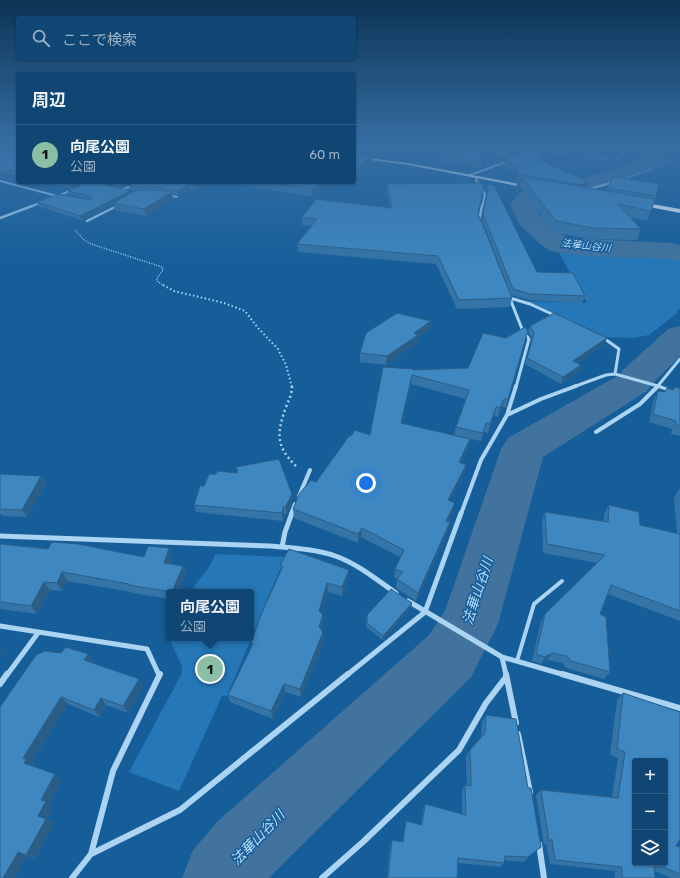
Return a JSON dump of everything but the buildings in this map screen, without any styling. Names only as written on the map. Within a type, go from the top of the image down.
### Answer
[{"type":"main road","points":[[519,184],[537,187]]},
{"type":"main road","points":[[633,203],[680,211]]},
{"type":"street","points":[[11,184],[57,196]]},
{"type":"street","points":[[122,190],[136,184]]},
{"type":"street","points":[[479,184],[485,194],[479,220],[482,226]]},
{"type":"street","points":[[583,193],[609,184]]},
{"type":"street","points":[[115,188],[127,191]]},
{"type":"street","points":[[51,199],[74,190]]},
{"type":"street","points":[[61,195],[69,196]]},
{"type":"street","points":[[164,195],[177,197]]},
{"type":"street","points":[[0,218],[46,201]]},
{"type":"street","points":[[87,221],[124,202]]},
{"type":"street","points":[[90,854],[180,810],[426,612],[481,460],[507,416],[524,360],[529,339],[522,329],[506,288]]},
{"type":"street","points":[[510,298],[530,304],[557,316]]},
{"type":"street","points":[[599,335],[619,349],[615,374]]},
{"type":"street","points":[[596,432],[640,404],[658,386],[680,359]]},
{"type":"street","points":[[507,416],[547,397],[597,378],[615,374],[658,386]]},
{"type":"street","points":[[282,547],[292,514],[309,472]]},
{"type":"street","points":[[0,536],[282,547],[314,550],[337,557],[358,567],[426,612],[502,657],[680,708]]},
{"type":"street","points":[[0,626],[147,649],[160,674],[113,771],[90,854],[72,878]]},
{"type":"street","points":[[0,684],[38,633]]},
{"type":"street","points":[[502,657],[532,799]]},
{"type":"street","points":[[322,878],[364,841],[459,750],[486,702],[506,676]]},
{"type":"street","points":[[538,838],[544,878]]},
{"type":"lane","points":[[658,386],[673,391]]},
{"type":"lane","points":[[517,661],[534,604],[562,581]]},
{"type":"path","points":[[87,221],[75,230],[83,239],[108,250],[162,267],[163,270],[157,278],[157,281],[166,288],[226,304],[246,312],[258,329],[274,342],[281,352],[292,388],[280,429],[279,443],[289,460],[309,472]]},
{"type":"shaded area","points":[[557,249],[637,252],[670,256],[680,260],[680,308],[676,314],[649,335],[633,338],[606,337],[534,305],[527,301],[587,303]]},
{"type":"shaded area","points":[[215,554],[285,557],[254,631],[254,589],[193,589]]},
{"type":"shaded area","points":[[170,641],[250,641],[227,696],[222,696],[179,791],[129,772],[182,673],[182,666]]},
{"type":"waterway","name":"法華山谷川","points":[[583,184],[527,198],[522,205],[528,219],[549,238],[560,245],[587,248],[671,251],[680,253]]},
{"type":"waterway","name":"法華山谷川","points":[[221,878],[245,848],[450,656],[469,624],[523,449],[633,383],[638,376],[680,336]]},
{"type":"place","name":"向尾公園","points":[[210,669]]}]
